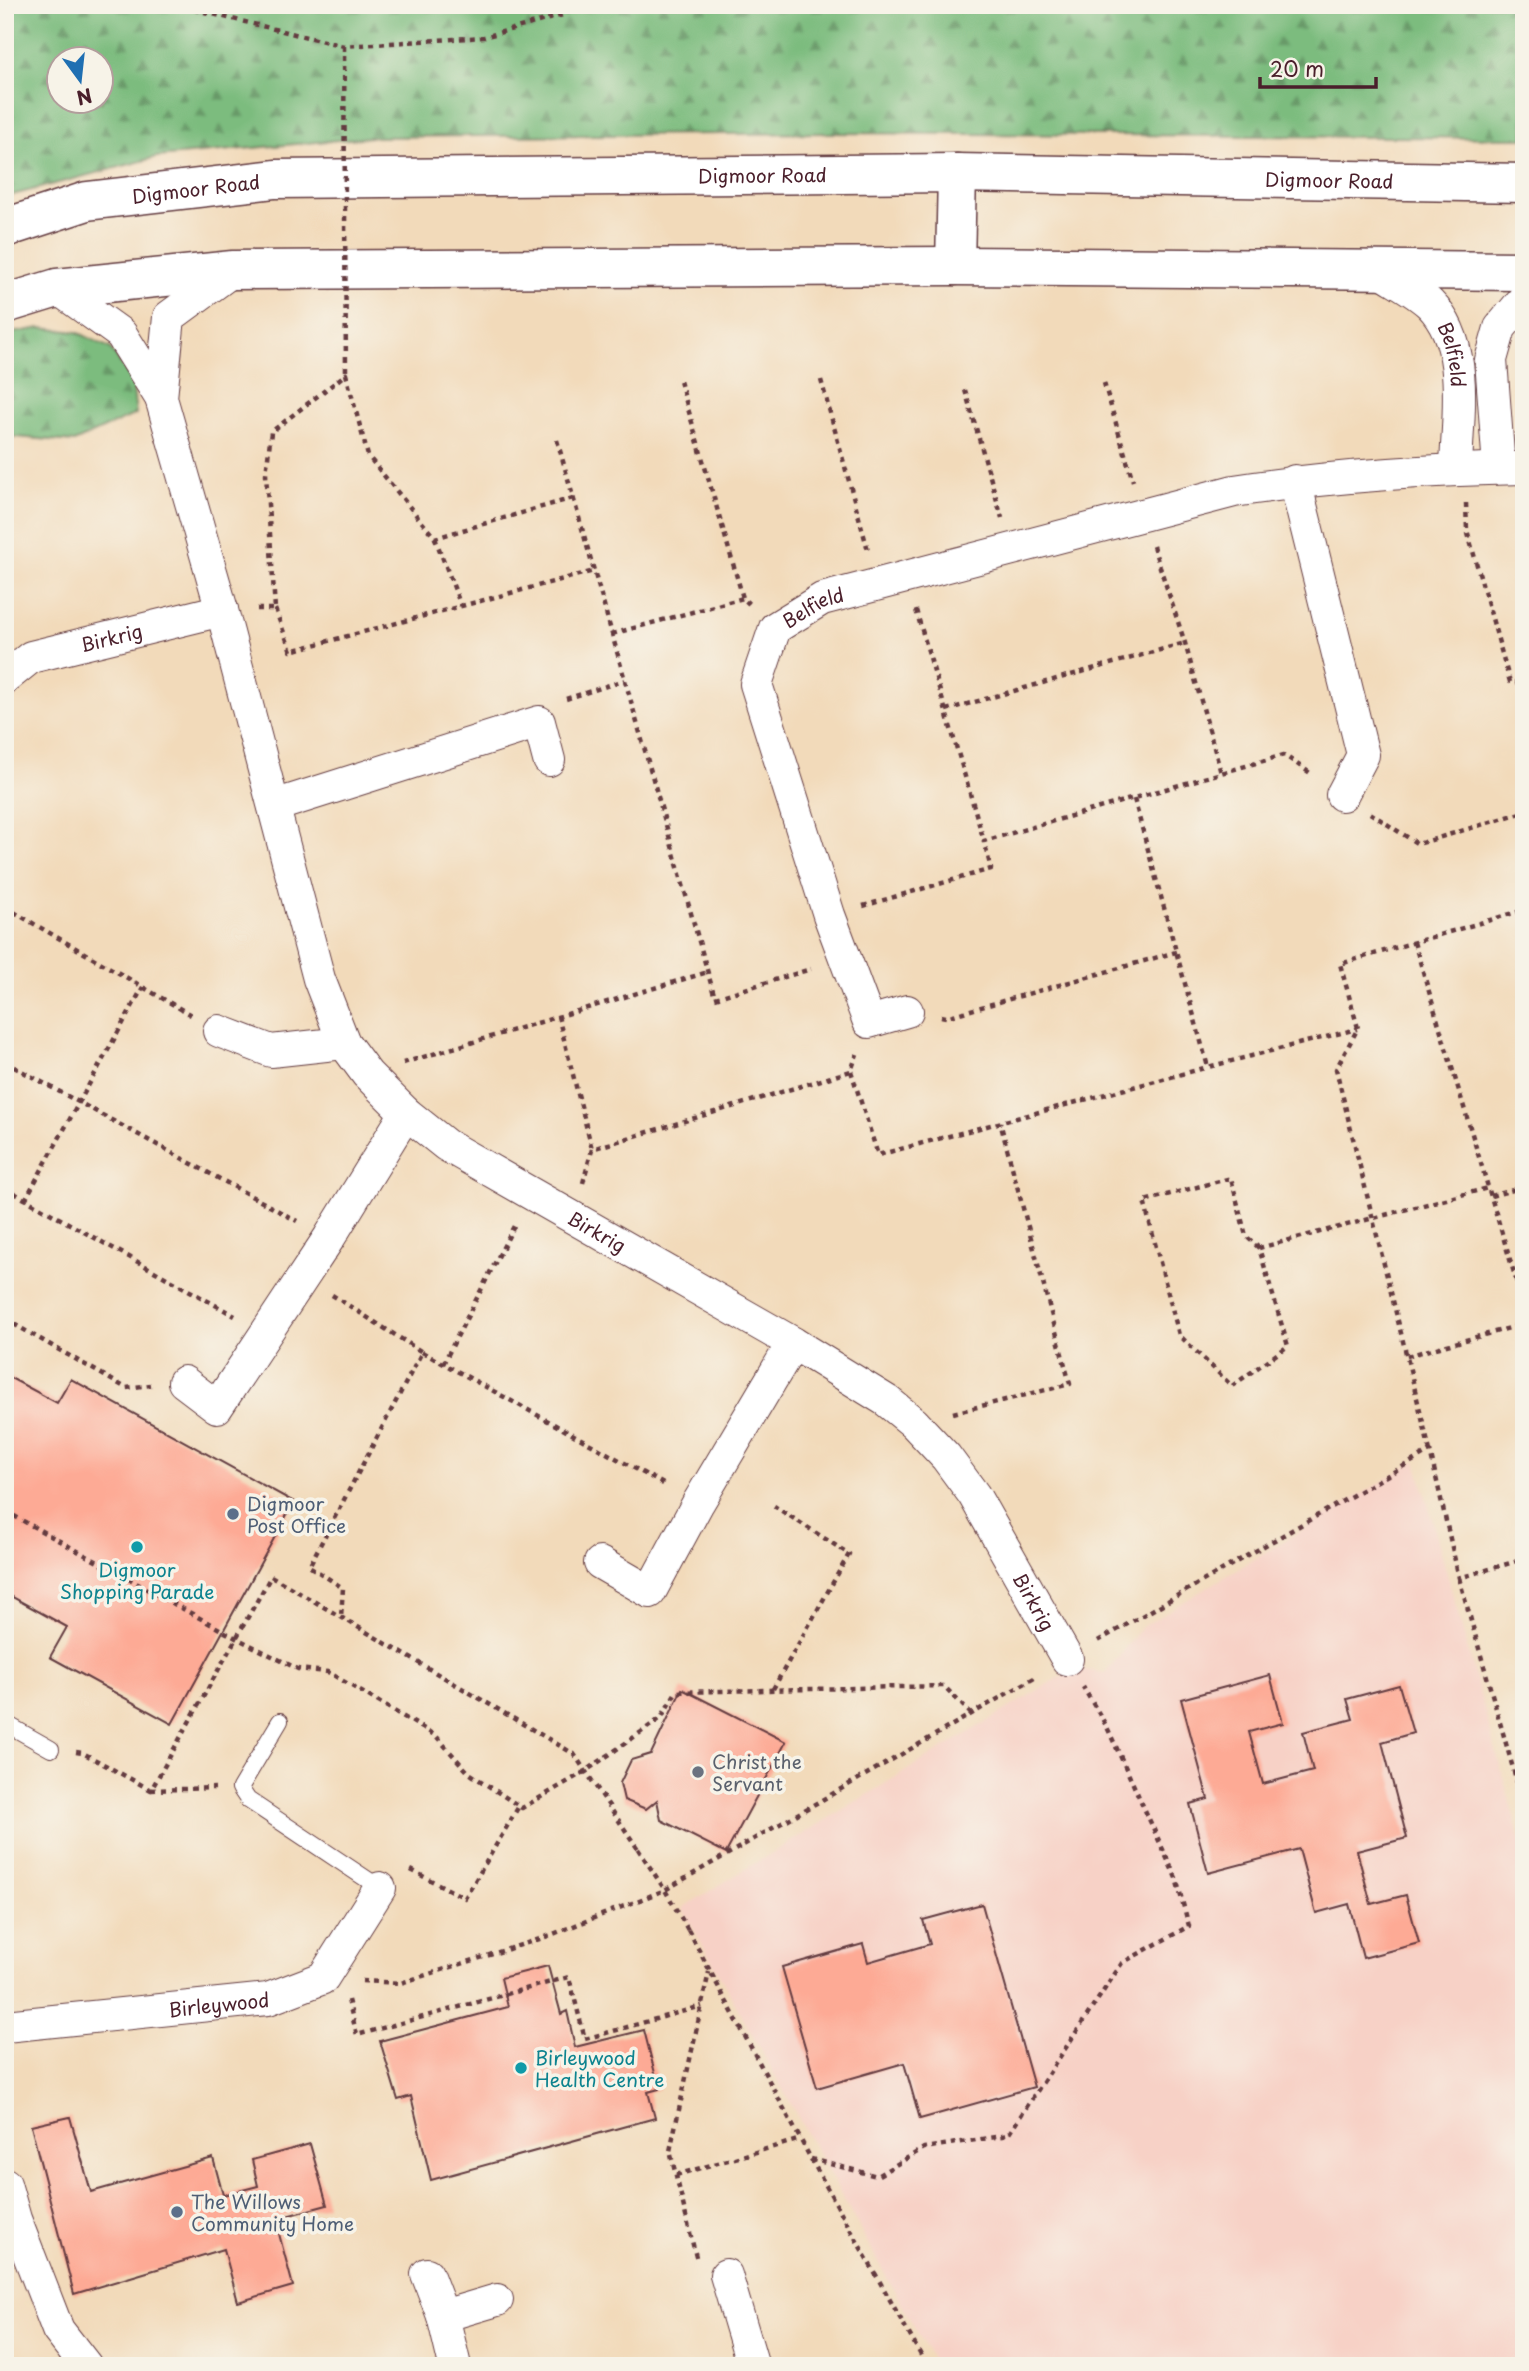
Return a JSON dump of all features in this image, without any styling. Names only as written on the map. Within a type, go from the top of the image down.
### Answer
[{"type":"street","name":"Digmoor Road","points":[[5,228],[87,201],[275,179],[957,173],[1524,183]]},
{"type":"street","points":[[955,267],[957,173]]},
{"type":"street","points":[[5,304],[57,288],[233,270],[955,267],[1524,271]]},
{"type":"street","name":"Birkrig","points":[[161,398],[169,317],[233,270]]},
{"type":"street","name":"Belfield","points":[[1381,271],[1430,304],[1450,333],[1458,364],[1461,469]]},
{"type":"street","name":"Birkrig","points":[[57,288],[121,334],[161,398],[222,610],[319,979],[344,1043],[367,1074],[406,1113],[446,1145],[793,1343],[887,1401],[914,1423],[946,1457],[974,1496],[1066,1659]]},
{"type":"street","name":"Belfield","points":[[869,1022],[829,915],[756,684],[775,628],[822,599],[1234,491],[1295,481],[1511,468],[1491,360],[1500,328],[1524,299]]},
{"type":"street","points":[[1295,481],[1363,755],[1342,795]]},
{"type":"street","name":"Birkrig","points":[[5,678],[31,657],[222,610]]},
{"type":"street","points":[[274,806],[539,722],[549,760]]},
{"type":"street","points":[[869,1022],[907,1011]]},
{"type":"street","points":[[219,1031],[271,1051],[344,1043]]},
{"type":"street","points":[[184,1382],[217,1407],[329,1238],[406,1113]]},
{"type":"street","points":[[600,1563],[650,1592],[698,1503],[793,1343]]},
{"type":"street","points":[[332,1978],[380,1888]]},
{"type":"street","name":"Birleywood","points":[[5,2026],[268,1999],[332,1978]]},
{"type":"street","points":[[5,2184],[15,2219],[58,2330],[86,2366]]},
{"type":"street","points":[[427,2274],[443,2316],[455,2366]]},
{"type":"street","points":[[726,2275],[753,2366]]},
{"type":"street","points":[[443,2316],[497,2300]]},
{"type":"lane","points":[[280,1721],[240,1788],[248,1800],[380,1888]]},
{"type":"lane","points":[[5,1723],[51,1749]]},
{"type":"path","points":[[175,5],[344,46],[484,37],[563,15],[578,5]]},
{"type":"path","points":[[344,46],[346,374],[368,456],[435,538],[461,606]]},
{"type":"path","points":[[346,374],[271,432],[266,474],[275,609],[291,651],[594,571]]},
{"type":"path","points":[[821,380],[892,581],[946,710],[991,869],[829,915]]},
{"type":"path","points":[[680,382],[743,598],[775,628]]},
{"type":"path","points":[[1104,383],[1142,514],[1185,643],[1221,773]]},
{"type":"path","points":[[965,390],[1010,549]]},
{"type":"path","points":[[557,440],[715,998],[845,959]]},
{"type":"path","points":[[1461,469],[1467,530],[1510,682],[1524,683]]},
{"type":"path","points":[[435,538],[573,498]]},
{"type":"path","points":[[612,634],[743,598]]},
{"type":"path","points":[[222,610],[275,609]]},
{"type":"path","points":[[946,710],[1185,643]]},
{"type":"path","points":[[539,722],[567,698],[625,680]]},
{"type":"path","points":[[985,841],[1284,755],[1418,844],[1524,812]]},
{"type":"path","points":[[1133,799],[1208,1067]]},
{"type":"path","points":[[5,907],[219,1031]]},
{"type":"path","points":[[1524,910],[1340,964],[1357,1028],[1336,1069],[1459,1578],[1524,1807]]},
{"type":"path","points":[[1414,942],[1524,1306]]},
{"type":"path","points":[[907,1011],[946,1017],[1176,952]]},
{"type":"path","points":[[367,1074],[708,972]]},
{"type":"path","points":[[25,1200],[143,987]]},
{"type":"path","points":[[558,1016],[592,1149],[574,1218]]},
{"type":"path","points":[[869,1022],[851,1071],[878,1155],[1357,1028]]},
{"type":"path","points":[[5,1062],[329,1238]]},
{"type":"path","points":[[592,1149],[851,1071]]},
{"type":"path","points":[[914,1423],[1070,1384],[1000,1122]]},
{"type":"path","points":[[1231,1178],[1246,1236],[1259,1248],[1288,1346],[1232,1386],[1179,1335],[1144,1200],[1231,1178]]},
{"type":"path","points":[[1491,1196],[1524,1187]]},
{"type":"path","points":[[5,1188],[266,1334]]},
{"type":"path","points":[[1259,1248],[1488,1188]]},
{"type":"path","points":[[443,1364],[531,1194]]},
{"type":"path","points":[[304,1276],[422,1352],[698,1503]]},
{"type":"path","points":[[5,1319],[126,1388],[184,1382]]},
{"type":"path","points":[[1407,1356],[1524,1324]]},
{"type":"path","points":[[341,1617],[343,1588],[309,1566],[422,1352]]},
{"type":"path","points":[[702,2006],[585,2039],[569,1977],[357,2035],[332,1978],[401,1983],[543,1938],[665,1890],[1430,1451]]},
{"type":"path","points":[[772,1690],[849,1553],[774,1506]]},
{"type":"path","points":[[5,1511],[236,1638],[298,1669],[328,1672],[436,1736],[469,1773],[522,1808],[586,1771],[661,1718],[676,1692],[944,1686],[971,1714]]},
{"type":"path","points":[[1459,1578],[1524,1559]]},
{"type":"path","points":[[151,1790],[271,1576],[574,1754],[665,1890],[927,2366]]},
{"type":"path","points":[[811,2159],[877,2176],[924,2148],[1008,2135],[1122,1963],[1189,1926],[1176,1878],[1107,1727],[1066,1659]]},
{"type":"path","points":[[51,1749],[83,1753],[151,1790],[240,1788]]},
{"type":"path","points":[[406,1868],[465,1898],[519,1806]]},
{"type":"path","points":[[709,1971],[670,2151],[697,2262],[726,2275]]},
{"type":"path","points":[[676,2175],[801,2139]]},
{"type":"shaded area","points":[[1416,1461],[1524,1853],[1524,2366],[936,2366],[682,1908],[1074,1668],[1105,1673],[1142,1627]]},
{"type":"green space","points":[[5,5],[1524,5],[1524,138],[828,133],[370,137],[157,157],[5,197]]},
{"type":"green space","points":[[41,328],[77,332],[110,348],[132,380],[136,414],[74,442],[5,436],[5,334]]},
{"type":"building","name":"Digmoor Shopping Parade","points":[[5,1375],[57,1403],[71,1379],[294,1502],[172,1724],[50,1657],[67,1627],[5,1593]]},
{"type":"building","points":[[1270,1675],[1283,1723],[1249,1732],[1263,1784],[1313,1771],[1303,1732],[1353,1719],[1347,1699],[1399,1685],[1413,1733],[1382,1742],[1407,1838],[1357,1851],[1371,1904],[1406,1895],[1419,1943],[1363,1958],[1349,1904],[1316,1913],[1299,1849],[1208,1873],[1190,1804],[1208,1799],[1181,1699]]},
{"type":"building","name":"Christ the Servant","points":[[682,1689],[786,1742],[726,1853],[661,1820],[657,1800],[646,1809],[624,1800],[620,1783],[631,1760],[651,1754]]},
{"type":"building","points":[[982,1904],[1034,2087],[920,2119],[904,2063],[817,2088],[782,1967],[863,1944],[868,1962],[930,1944],[923,1920]]},
{"type":"building","name":"Birleywood Health Centre","points":[[548,1966],[561,2014],[567,2011],[575,2047],[644,2030],[659,2089],[648,2092],[655,2118],[431,2180],[411,2096],[398,2100],[380,2041],[508,2007],[501,1978]]},
{"type":"building","name":"The Willows Community Home","points":[[70,2117],[91,2192],[213,2158],[223,2195],[258,2186],[252,2160],[310,2144],[327,2205],[275,2219],[293,2286],[238,2302],[224,2249],[74,2294],[31,2126]]},
{"type":"place","name":"Digmoor Post Office","points":[[233,1514]]},
{"type":"place","name":"Digmoor Shopping Parade","points":[[137,1547]]},
{"type":"place","name":"Christ the Servant","points":[[698,1772]]},
{"type":"place","name":"Birleywood Health Centre","points":[[521,2068]]},
{"type":"place","name":"The Willows Community Home","points":[[177,2212]]}]
